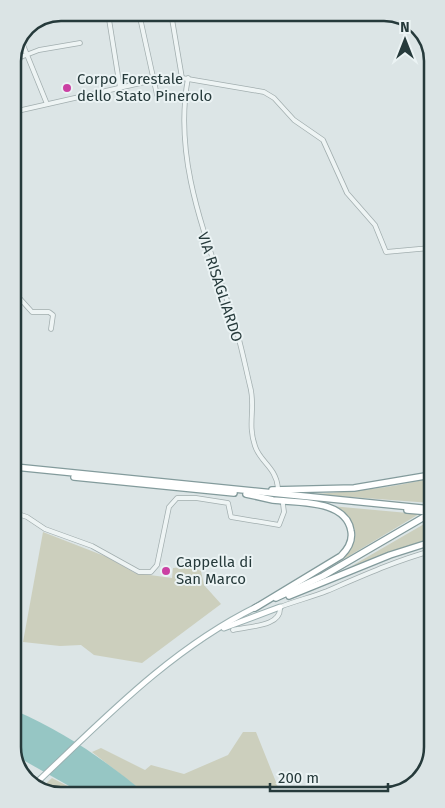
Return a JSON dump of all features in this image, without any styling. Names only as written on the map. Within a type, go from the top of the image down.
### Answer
[{"type":"highway","points":[[21,470],[244,494],[424,510]]},
{"type":"highway","points":[[64,474],[239,489],[424,510]]},
{"type":"highway","points":[[239,489],[296,491],[354,488],[424,476]]},
{"type":"highway","points":[[244,494],[328,507],[343,516],[350,525],[351,534],[349,546],[341,556],[255,608]]},
{"type":"highway","points":[[274,599],[323,576],[424,516]]},
{"type":"highway","points":[[274,599],[288,596],[381,558],[424,544]]},
{"type":"main road","points":[[39,780],[172,658],[210,633],[274,599]]},
{"type":"main road","points":[[210,633],[280,607]]},
{"type":"street","points":[[109,21],[120,88]]},
{"type":"street","points":[[141,21],[157,95]]},
{"type":"street","points":[[172,21],[182,78]]},
{"type":"street","points":[[22,56],[39,50],[80,43]]},
{"type":"street","points":[[24,47],[47,104]]},
{"type":"street","points":[[21,110],[154,80],[188,78],[255,90],[274,98],[294,120],[323,140],[348,193],[375,225],[386,252],[424,249]]},
{"type":"street","name":"VIA RISAGLIARDO","points":[[188,78],[183,112],[190,182],[200,226],[235,322],[253,398],[250,420],[255,448],[275,473],[278,488]]},
{"type":"street","points":[[21,300],[32,312],[49,312],[53,316],[51,329]]},
{"type":"street","points":[[21,515],[45,529],[92,546],[140,572],[151,572],[157,566],[169,507],[177,498],[221,500],[228,503],[231,517],[279,525],[284,512],[283,504]]},
{"type":"street","points":[[232,630],[274,622],[280,607],[325,592],[402,559],[424,553]]},
{"type":"green space","points":[[424,479],[424,502],[311,494],[371,489]]},
{"type":"green space","points":[[331,506],[419,514],[334,565],[350,549],[355,534],[354,527],[349,520]]},
{"type":"green space","points":[[424,524],[424,541],[350,567]]},
{"type":"green space","points":[[43,532],[107,557],[135,573],[172,578],[173,568],[190,566],[201,571],[204,585],[221,604],[142,663],[94,655],[81,645],[60,646],[23,642]]},
{"type":"green space","points":[[243,732],[256,732],[278,787],[137,787],[92,752],[101,748],[145,770],[151,765],[184,774],[228,755]]},
{"type":"green space","points":[[52,778],[69,787],[59,787],[46,784]]},
{"type":"water","points":[[21,713],[51,728],[84,748],[137,787],[71,787],[24,760],[21,746]]},
{"type":"place","name":"Corpo Forestale dello Stato Pinerolo","points":[[67,88]]},
{"type":"place","name":"Cappella di San Marco","points":[[166,571]]}]
